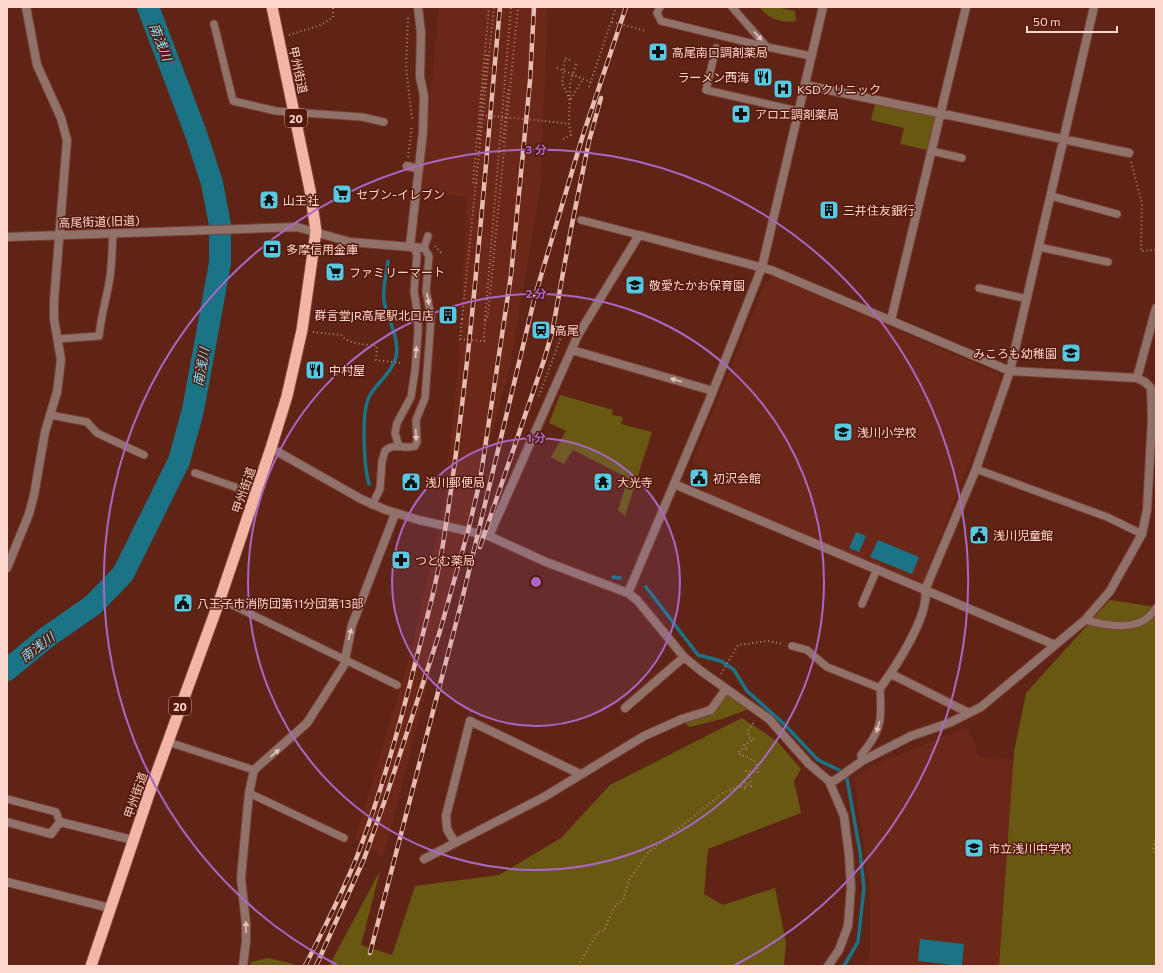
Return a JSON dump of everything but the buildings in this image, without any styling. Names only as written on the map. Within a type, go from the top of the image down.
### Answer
[{"type":"highway","name":"甲州街道","points":[[91,966],[133,840],[220,599],[271,448],[287,396],[302,330],[316,231],[313,204],[272,7]]},
{"type":"street","points":[[7,568],[29,514],[34,495],[45,432],[57,392],[61,360],[54,310],[67,140],[61,118],[37,65],[26,7]]},
{"type":"street","points":[[410,246],[423,132],[424,96],[420,77],[421,33],[418,7]]},
{"type":"street","points":[[628,593],[713,391],[762,266],[823,7]]},
{"type":"street","points":[[891,320],[966,7]]},
{"type":"street","points":[[880,688],[915,631],[926,596],[925,590],[976,469],[1010,371],[1094,7]]},
{"type":"street","points":[[805,84],[1129,153]]},
{"type":"street","points":[[407,166],[419,169]]},
{"type":"street","name":"高尾街道(旧道)","points":[[7,237],[297,227],[316,231]]},
{"type":"street","points":[[316,231],[350,242],[424,248]]},
{"type":"street","points":[[489,536],[588,317],[639,235],[762,266],[1010,371],[1137,378],[1145,382],[1151,388],[1151,434],[1147,510],[1142,534],[1110,592],[1085,620],[1002,692],[981,707],[949,723],[911,736],[862,761],[831,781]]},
{"type":"street","points":[[1137,378],[1143,350],[1156,308]]},
{"type":"street","points":[[572,350],[713,391]]},
{"type":"street","points":[[1151,434],[1156,448]]},
{"type":"street","points":[[271,448],[372,505],[395,514],[489,536],[546,562],[628,593],[638,600],[684,657],[726,689],[768,718],[809,764],[831,781],[844,816],[849,855],[851,888],[848,926],[839,950],[828,966]]},
{"type":"street","points":[[674,484],[1055,645]]},
{"type":"street","points":[[242,966],[246,941],[246,924],[241,878],[249,793],[254,770],[307,723],[344,665],[352,625],[395,514]]},
{"type":"street","points":[[625,708],[684,657]]},
{"type":"street","points":[[890,674],[969,713]]},
{"type":"street","points":[[424,860],[544,797],[644,736],[682,719],[711,710],[726,689]]},
{"type":"street","points":[[455,843],[447,829],[446,816],[470,721],[580,774]]},
{"type":"street","points":[[7,822],[51,834],[60,822],[133,840]]},
{"type":"street","points":[[7,882],[110,908]]},
{"type":"lane","points":[[660,7],[656,13],[661,21],[811,56]]},
{"type":"lane","points":[[732,7],[767,46]]},
{"type":"lane","points":[[214,24],[233,101],[276,111],[362,117],[384,122]]},
{"type":"lane","points":[[716,48],[706,90],[798,112]]},
{"type":"lane","points":[[932,151],[962,158]]},
{"type":"lane","points":[[1051,196],[1117,214]]},
{"type":"lane","points":[[581,220],[639,235]]},
{"type":"lane","points":[[58,340],[99,336],[101,313],[106,299],[110,276],[113,233]]},
{"type":"lane","points":[[372,505],[380,489],[382,461],[385,451],[388,447],[415,446],[417,442],[416,420],[425,398],[431,316],[426,291],[429,256],[424,248],[428,236]]},
{"type":"lane","points":[[399,447],[395,433],[399,419],[411,397],[418,333],[418,317],[414,291],[417,255],[415,250],[410,246]]},
{"type":"lane","points":[[1039,247],[1108,262]]},
{"type":"lane","points":[[979,288],[1027,299]]},
{"type":"lane","points":[[50,415],[87,422],[97,434],[144,455]]},
{"type":"lane","points":[[976,469],[1108,517],[1142,534]]},
{"type":"lane","points":[[195,473],[255,494]]},
{"type":"lane","points":[[862,604],[877,569]]},
{"type":"lane","points":[[220,599],[345,658],[397,685]]},
{"type":"lane","points":[[1085,620],[1112,627],[1130,625],[1145,619],[1156,608]]},
{"type":"lane","points":[[792,646],[807,650],[827,667],[880,688],[881,714],[879,728],[875,739],[861,755],[862,761]]},
{"type":"lane","points":[[168,742],[254,770]]},
{"type":"lane","points":[[249,793],[344,838]]},
{"type":"lane","points":[[7,799],[56,812],[60,822]]},
{"type":"path","points":[[278,39],[321,25],[333,17],[333,7]]},
{"type":"path","points":[[477,183],[473,183],[482,115],[489,7]]},
{"type":"path","points":[[494,7],[487,55],[479,139],[477,183],[460,339],[484,341],[484,315],[511,7]]},
{"type":"path","points":[[485,321],[488,315],[518,7]]},
{"type":"path","points":[[589,88],[616,7]]},
{"type":"path","points":[[407,166],[413,121],[406,67],[408,14]]},
{"type":"path","points":[[612,22],[646,31]]},
{"type":"path","points":[[479,139],[487,55]]},
{"type":"path","points":[[570,60],[565,58],[562,84],[570,100]]},
{"type":"path","points":[[563,139],[571,135],[569,124],[570,83],[574,75],[577,62]]},
{"type":"path","points":[[557,68],[591,82]]},
{"type":"path","points":[[570,100],[583,78]]},
{"type":"path","points":[[504,89],[511,90]]},
{"type":"path","points":[[504,142],[508,89]]},
{"type":"path","points":[[482,115],[569,124]]},
{"type":"path","points":[[499,142],[504,142]]},
{"type":"path","points":[[1129,153],[1142,203],[1141,251],[1156,250]]},
{"type":"path","points":[[435,245],[443,256]]},
{"type":"path","points":[[555,331],[563,332]]},
{"type":"path","points":[[313,332],[341,335],[344,339],[352,343],[377,346],[376,360],[401,363]]},
{"type":"path","points":[[724,669],[738,644],[768,641],[792,646]]},
{"type":"path","points":[[578,966],[598,932],[604,931],[614,908],[623,900],[629,880],[648,853],[723,793],[739,786],[746,789],[745,782],[751,786],[750,776],[746,771],[749,770],[758,772],[758,767],[752,760],[738,753],[741,749],[748,749],[744,745],[754,739],[749,737],[748,731],[754,722],[750,714],[754,707]]},
{"type":"path","points":[[1156,836],[1153,849],[1156,856]]},
{"type":"shaded area","points":[[439,7],[548,7],[540,191],[510,365],[383,858],[355,839],[411,651],[444,501],[459,359],[467,197],[421,193]]},
{"type":"shaded area","points":[[760,7],[776,7],[795,11],[796,21],[786,22],[775,19],[762,11]]},
{"type":"shaded area","points":[[876,100],[941,114],[932,151],[900,144],[904,128],[871,120]]},
{"type":"shaded area","name":"浅川小学校","points":[[773,276],[999,374],[1001,382],[921,587],[703,496],[714,471],[692,462],[765,284]]},
{"type":"shaded area","points":[[560,395],[613,410],[612,415],[623,417],[621,424],[652,432],[625,516],[618,510],[628,478],[573,450],[564,464],[551,457],[566,431],[549,423]]},
{"type":"shaded area","points":[[1110,600],[1156,607],[1156,966],[999,966],[1014,752],[1026,693]]},
{"type":"shaded area","points":[[726,689],[754,707],[722,719],[689,727],[682,719],[711,710]]},
{"type":"shaded area","points":[[742,718],[777,741],[801,769],[794,781],[801,813],[708,849],[704,894],[723,905],[775,888],[786,943],[784,966],[329,966],[380,871],[361,945],[392,955],[415,886],[499,875],[561,838],[610,785]]},
{"type":"shaded area","points":[[965,728],[975,743],[978,757],[1014,760],[999,966],[863,966],[870,954],[870,889],[854,778],[878,763]]},
{"type":"shaded area","points":[[268,958],[294,964],[293,966],[250,966],[251,962]]},
{"type":"water","points":[[856,532],[866,536],[859,552],[849,548]]},
{"type":"water","points":[[878,540],[919,557],[912,574],[870,557]]},
{"type":"water","points":[[920,939],[964,944],[962,966],[918,961]]},
{"type":"waterway","name":"南浅川","points":[[7,670],[47,637],[93,605],[123,574],[179,461],[193,410],[220,263],[220,225],[212,183],[196,134],[148,7]]},
{"type":"waterway","points":[[369,484],[364,440],[366,405],[372,392],[388,373],[394,363],[397,350],[395,335],[384,301],[384,286],[388,261]]},
{"type":"waterway","points":[[613,577],[620,578]]},
{"type":"waterway","points":[[646,587],[698,655],[721,661],[734,670],[747,691],[784,724],[818,760],[839,770],[847,779],[860,852],[864,888],[858,942],[844,966]]},
{"type":"railway","points":[[305,966],[346,882],[358,854],[375,806],[404,709],[437,575],[446,524],[463,395],[477,266],[500,7]]},
{"type":"railway","points":[[316,966],[364,859],[386,797],[440,631],[468,531],[480,481],[511,275],[530,81],[534,7]]},
{"type":"railway","points":[[370,953],[461,604],[535,296],[582,138],[626,7]]},
{"type":"railway","points":[[480,547],[552,333],[589,141],[601,98]]},
{"type":"place","name":"高尾南口調剤薬局","points":[[658,52]]},
{"type":"place","name":"ラーメン西海","points":[[763,77]]},
{"type":"place","name":"KSDクリニック","points":[[783,89]]},
{"type":"place","name":"アロエ調剤薬局","points":[[741,114]]},
{"type":"place","name":"セブン-イレブン","points":[[342,194]]},
{"type":"place","name":"山王社","points":[[269,200]]},
{"type":"place","name":"三井住友銀行","points":[[829,210]]},
{"type":"place","name":"多摩信用金庫","points":[[272,249]]},
{"type":"place","name":"ファミリーマート","points":[[335,272]]},
{"type":"place","name":"敬愛たかお保育園","points":[[635,285]]},
{"type":"place","name":"群言堂JR高尾駅北口店","points":[[448,315]]},
{"type":"place","name":"高尾","points":[[541,330]]},
{"type":"place","name":"みころも幼稚園","points":[[1071,353]]},
{"type":"place","name":"中村屋","points":[[315,370]]},
{"type":"place","name":"浅川小学校","points":[[843,432]]},
{"type":"place","name":"初沢会館","points":[[699,478]]},
{"type":"place","name":"浅川郵便局","points":[[411,482]]},
{"type":"place","name":"大光寺","points":[[603,482]]},
{"type":"place","name":"浅川児童館","points":[[979,535]]},
{"type":"place","name":"つとむ薬局","points":[[401,560]]},
{"type":"place","name":"八王子市消防団第11分団第13部","points":[[183,603]]},
{"type":"place","name":"市立浅川中学校","points":[[974,848]]}]
